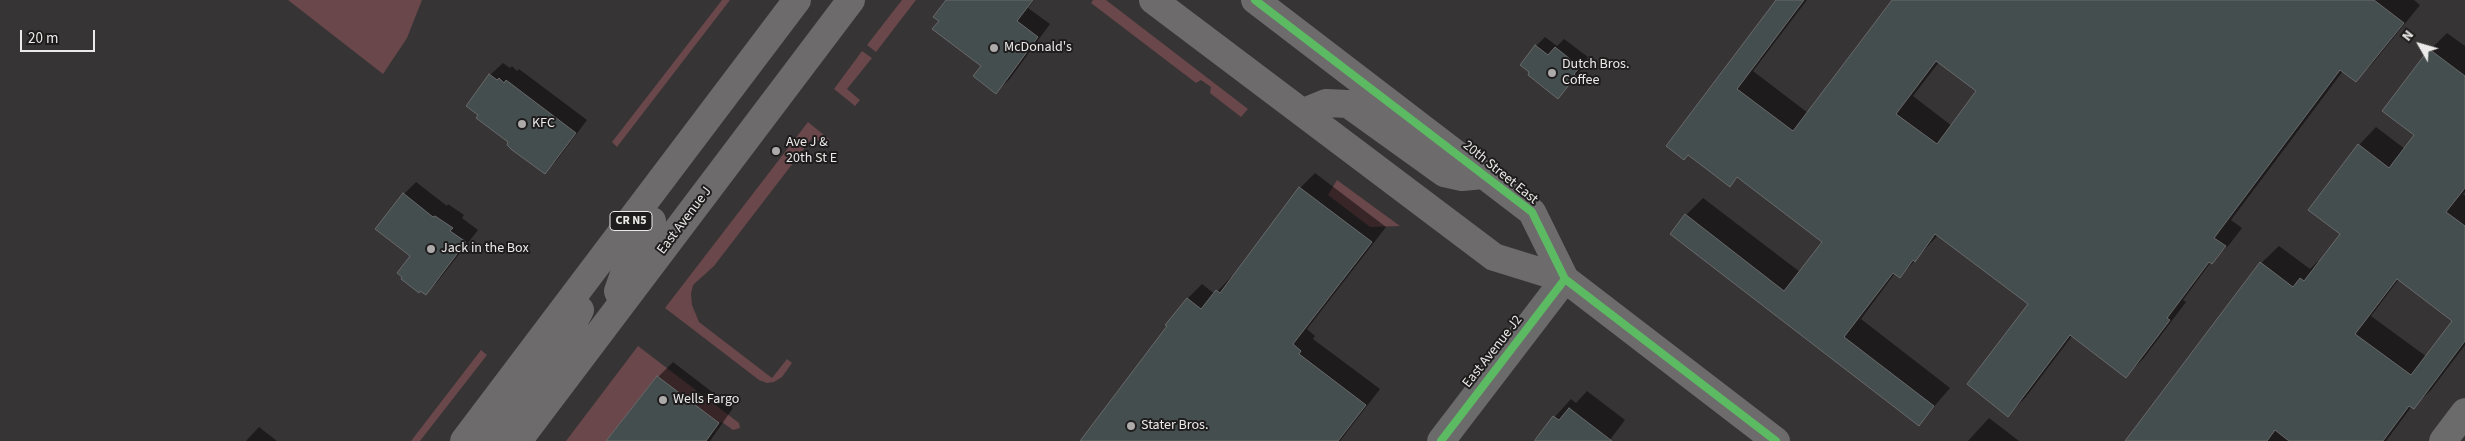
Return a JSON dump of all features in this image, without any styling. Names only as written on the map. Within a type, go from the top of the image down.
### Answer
[{"type":"main road","name":"CR N5","points":[[464,441],[797,0]]},
{"type":"main road","name":"East Avenue J","points":[[518,441],[851,0]]},
{"type":"main road","name":"20th Street East","points":[[1153,0],[1494,257],[1565,279],[1776,441]]},
{"type":"main road","name":"20th Street East","points":[[1255,0],[1532,212],[1565,279]]},
{"type":"main road","points":[[623,303],[618,291],[632,251],[714,135],[741,72]]},
{"type":"main road","points":[[1304,112],[1326,103],[1348,104],[1444,174],[1462,178],[1483,175]]},
{"type":"main road","points":[[491,441],[561,346],[582,305],[580,289]]},
{"type":"street","name":"East Avenue J2","points":[[1441,441],[1565,279]]},
{"type":"street","points":[[2443,441],[2465,412]]},
{"type":"shaded area","points":[[288,0],[422,0],[407,38],[383,74]]},
{"type":"shaded area","points":[[722,0],[730,0],[617,147],[612,142]]},
{"type":"shaded area","points":[[902,0],[916,0],[876,52],[867,45]]},
{"type":"shaded area","points":[[1093,0],[1106,0],[1248,109],[1241,117],[1210,93],[1211,87],[1201,80],[1196,83],[1091,3]]},
{"type":"shaded area","points":[[862,51],[872,58],[847,89],[860,100],[855,106],[834,89]]},
{"type":"shaded area","points":[[808,122],[830,140],[826,146],[813,137],[714,266],[693,285],[691,294],[692,305],[699,322],[772,378],[787,359],[792,363],[782,377],[774,382],[767,383],[759,380],[665,308]]},
{"type":"shaded area","points":[[1337,180],[1400,226],[1370,227],[1328,195]]},
{"type":"shaded area","points":[[638,346],[739,423],[740,428],[733,430],[722,422],[719,423],[657,376],[606,441],[566,441]]},
{"type":"shaded area","points":[[481,350],[487,355],[420,441],[411,441]]},
{"type":"building","name":"McDonald's","points":[[946,0],[1033,0],[1017,21],[1038,37],[996,94],[973,76],[981,66],[932,29],[939,21],[933,17]]},
{"type":"building","points":[[1776,0],[1804,0],[1737,89],[1793,131],[1892,0],[2374,0],[2404,23],[2356,82],[2340,70],[2214,238],[2226,246],[2212,264],[2209,262],[2167,318],[2170,320],[2126,378],[2070,335],[2008,417],[1967,384],[2028,304],[1935,234],[1915,262],[1913,260],[1900,278],[1893,273],[1844,337],[1934,406],[1919,426],[1670,234],[1685,214],[1784,291],[1822,242],[1737,177],[1730,187],[1688,155],[1684,160],[1666,146]],"holes":[[[1936,61],[1976,91],[1937,144],[1896,114]]]},
{"type":"building","name":"Dutch Bros. Coffee","points":[[1535,45],[1548,55],[1555,47],[1580,67],[1574,74],[1576,76],[1558,99],[1528,75],[1529,72],[1520,65]]},
{"type":"building","points":[[2429,49],[2465,76],[2465,188],[2446,212],[2465,226],[2465,341],[2414,409],[2409,406],[2383,441],[2289,441],[2275,430],[2267,441],[2125,441],[2260,262],[2293,287],[2300,278],[2304,281],[2340,234],[2308,210],[2358,144],[2389,168],[2414,135],[2382,111]],"holes":[[[2397,279],[2452,321],[2411,375],[2355,334]]]},
{"type":"building","name":"KFC","points":[[489,74],[497,80],[499,78],[504,83],[506,80],[576,133],[545,174],[512,150],[507,145],[508,142],[476,118],[478,115],[466,106]]},
{"type":"building","points":[[1299,187],[1372,242],[1293,344],[1301,351],[1299,354],[1366,405],[1338,441],[1080,441],[1187,298],[1201,309],[1216,290],[1220,293]]},
{"type":"building","name":"Jack in the Box","points":[[403,193],[433,217],[435,216],[453,228],[450,231],[466,242],[426,295],[420,291],[419,293],[401,279],[402,277],[397,273],[410,256],[375,229]]},
{"type":"building","name":"Wells Fargo","points":[[657,376],[719,423],[706,441],[606,441]]},
{"type":"building","points":[[1569,408],[1612,441],[1534,441],[1553,416],[1559,420]]},
{"type":"cycle path","points":[[1255,0],[1532,212],[1565,279],[1776,441]]},
{"type":"cycle path","points":[[1441,441],[1565,279]]},
{"type":"place","name":"McDonald's","points":[[994,48]]},
{"type":"place","name":"Dutch Bros. Coffee","points":[[1552,73]]},
{"type":"place","name":"KFC","points":[[522,124]]},
{"type":"place","name":"Ave J & 20th St E","points":[[776,151]]},
{"type":"place","name":"Jack in the Box","points":[[431,249]]},
{"type":"place","name":"Wells Fargo","points":[[663,400]]},
{"type":"place","name":"Stater Bros.","points":[[1131,426]]}]
